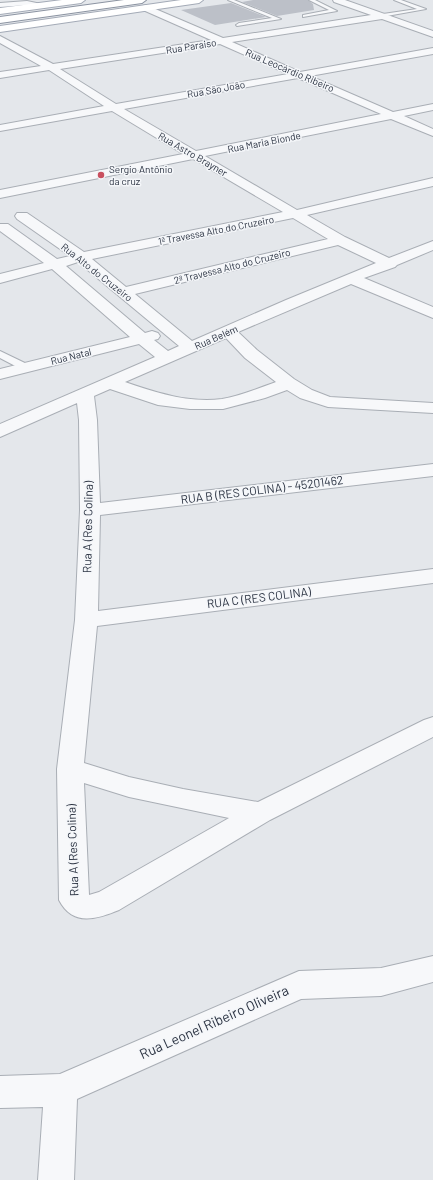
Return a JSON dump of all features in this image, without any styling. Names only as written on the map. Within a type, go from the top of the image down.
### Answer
[{"type":"main road","points":[[0,11],[81,0]]},
{"type":"main road","points":[[45,5],[144,4],[199,0]]},
{"type":"main road","points":[[0,20],[116,4]]},
{"type":"main road","points":[[0,29],[144,4]]},
{"type":"street","points":[[337,0],[433,34]]},
{"type":"street","name":"Rua Leocárdio Ribeiro","points":[[144,4],[223,42],[301,74],[433,133]]},
{"type":"street","name":"Rua Paraiso","points":[[0,75],[223,42],[383,16]]},
{"type":"street","name":"Rua Astro Brayner","points":[[0,39],[51,67],[114,107],[340,240],[390,264]]},
{"type":"street","name":"Rua São João","points":[[0,128],[433,51]]},
{"type":"street","name":"Rua Maria Bionde","points":[[10,204],[196,155],[433,108]]},
{"type":"street","name":"1ª Travessa Alto do Cruzeiro","points":[[0,279],[81,257],[295,214],[433,182]]},
{"type":"street","points":[[2,227],[20,221],[10,204]]},
{"type":"street","name":"Rua Alto do Cruzeiro","points":[[10,204],[81,257],[191,348]]},
{"type":"street","name":"Rua Alto do Cruzeiro","points":[[2,227],[55,264],[142,339],[167,358]]},
{"type":"street","name":"2ª Travessa Alto do Cruzeiro","points":[[124,292],[340,240]]},
{"type":"street","name":"Rua Belém","points":[[0,431],[229,332],[291,303],[390,264],[433,245]]},
{"type":"street","points":[[353,279],[433,313]]},
{"type":"street","points":[[142,339],[170,332]]},
{"type":"street","points":[[229,332],[251,354],[288,383],[306,394],[328,402],[433,408]]},
{"type":"street","name":"Rua Natal","points":[[0,374],[142,339]]},
{"type":"street","points":[[109,383],[164,401],[190,404],[223,404],[259,394],[288,383]]},
{"type":"street","name":"Rua A (Res Colina)","points":[[85,393],[88,420],[90,510],[86,620],[70,769],[74,900],[81,907],[92,908],[109,901],[260,813],[433,726]]},
{"type":"street","name":"RUA B (RES COLINA) - 45201462","points":[[90,510],[433,470]]},
{"type":"street","name":"RUA C (RES COLINA)","points":[[86,620],[433,576]]},
{"type":"street","points":[[70,769],[129,787],[183,799],[260,813]]},
{"type":"street","name":"Rua Leonel Ribeiro Oliveira","points":[[0,1092],[61,1090],[298,985],[381,982],[433,969]]},
{"type":"street","points":[[56,1180],[61,1090]]},
{"type":"lane","points":[[230,0],[278,19],[239,25]]},
{"type":"lane","points":[[305,16],[334,11],[311,0]]},
{"type":"lane","points":[[383,16],[426,9],[396,0]]},
{"type":"lane","points":[[0,5],[27,3],[45,5]]},
{"type":"lane","points":[[0,354],[25,367]]},
{"type":"building","points":[[253,0],[308,0],[313,4],[314,10],[277,16],[242,2]]},
{"type":"building","points":[[231,3],[266,17],[215,25],[181,10]]},
{"type":"place","name":"Sergio Antônio da cruz","points":[[101,175]]}]
